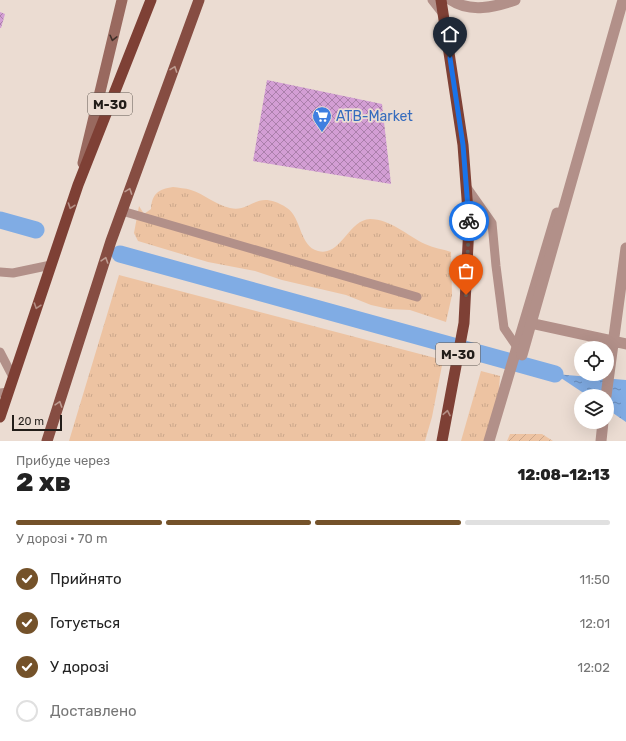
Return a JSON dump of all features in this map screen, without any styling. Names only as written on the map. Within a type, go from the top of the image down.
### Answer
[{"type":"highway","name":"М-30","points":[[0,417],[4,392],[13,377],[78,185],[151,0]]},
{"type":"highway","name":"М-30","points":[[441,0],[463,145],[469,225],[464,323],[442,441]]},
{"type":"main road","points":[[78,185],[122,0]]},
{"type":"main road","points":[[47,441],[111,241],[199,0]]},
{"type":"street","points":[[451,0],[459,6],[478,8],[515,0]]},
{"type":"street","points":[[522,355],[622,0]]},
{"type":"street","points":[[489,441],[622,0]]},
{"type":"street","points":[[607,389],[626,248]]},
{"type":"street","points":[[522,355],[530,324],[626,344]]},
{"type":"street","points":[[600,441],[602,429]]},
{"type":"lane","points":[[432,0],[443,15]]},
{"type":"lane","points":[[466,186],[492,223],[504,328],[522,355]]},
{"type":"lane","points":[[122,212],[417,298]]},
{"type":"lane","points":[[0,272],[13,273],[50,267]]},
{"type":"lane","points":[[0,352],[13,377]]},
{"type":"green space","points":[[173,187],[191,190],[230,208],[237,209],[255,202],[268,200],[277,202],[292,213],[296,218],[307,244],[318,251],[333,249],[356,225],[362,221],[370,219],[385,222],[399,228],[431,247],[451,252],[452,295],[446,322],[410,310],[389,309],[371,305],[346,295],[282,280],[255,271],[208,262],[138,241],[134,233],[139,206],[144,214],[151,209],[154,196],[157,193],[163,189]]},
{"type":"green space","points":[[119,275],[443,360],[432,417],[425,441],[69,441]]},
{"type":"green space","points":[[481,371],[500,376],[497,415],[489,441],[461,441]]},
{"type":"green space","points":[[510,434],[542,434],[553,441],[507,441]]},
{"type":"water","points":[[555,374],[574,376],[574,381],[614,381],[614,379],[626,380],[626,422],[614,414],[614,389],[578,389]]},
{"type":"building","points":[[0,12],[5,14],[1,28],[0,28]]},
{"type":"building","name":"ATB-Market","points":[[267,80],[382,104],[391,184],[253,161]]},
{"type":"waterway","points":[[0,220],[36,230]]},
{"type":"waterway","points":[[120,254],[555,374]]},
{"type":"way so far","points":[[466,295],[469,221]]},
{"type":"place","name":"ATB-Market","points":[[322,133]]},
{"type":"route","points":[[450,58],[463,145],[469,221]]}]
